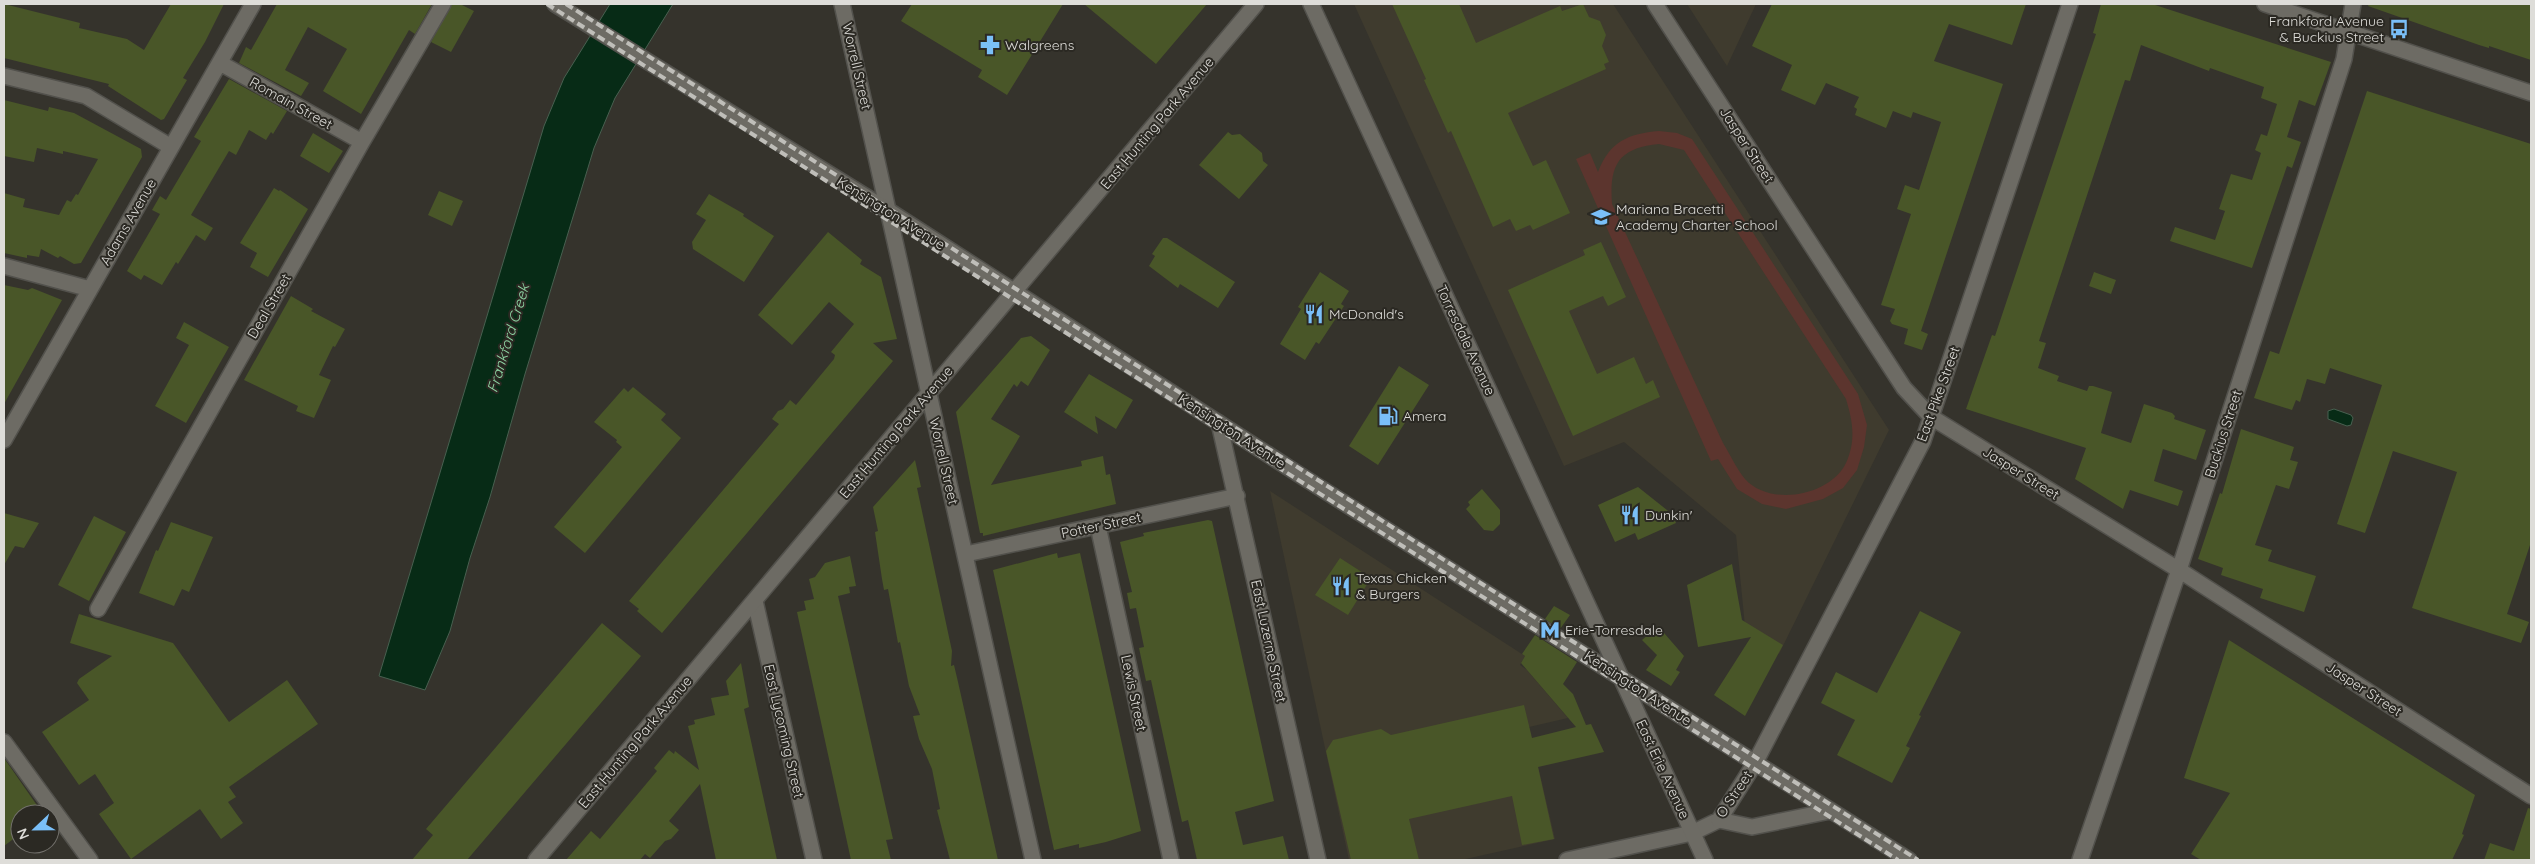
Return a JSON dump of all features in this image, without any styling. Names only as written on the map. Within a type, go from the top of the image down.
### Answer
[{"type":"street","name":"Adams Avenue","points":[[4,440],[253,4]]},
{"type":"street","name":"Deal Street","points":[[98,609],[362,142],[443,4]]},
{"type":"street","name":"Kensington Avenue","points":[[555,4],[889,211],[1909,860]]},
{"type":"street","name":"Worrell Street","points":[[842,4],[1033,860]]},
{"type":"street","name":"East Hunting Park Avenue","points":[[536,860],[1256,4]]},
{"type":"street","name":"Torresdale Avenue","points":[[1311,4],[1621,677]]},
{"type":"street","name":"Jasper Street","points":[[1655,4],[1904,388],[1931,417],[2179,570],[2531,796]]},
{"type":"street","name":"East Pike Street","points":[[1755,763],[1923,441],[2070,4]]},
{"type":"street","points":[[2265,4],[2531,93]]},
{"type":"street","name":"Buckius Street","points":[[2080,860],[2179,570],[2344,60],[2353,4]]},
{"type":"street","name":"Romain Street","points":[[220,63],[362,142]]},
{"type":"street","points":[[4,76],[86,96],[171,147]]},
{"type":"street","points":[[4,266],[90,289]]},
{"type":"street","name":"East Luzerne Street","points":[[1220,423],[1318,860]]},
{"type":"street","name":"Potter Street","points":[[966,554],[1237,496]]},
{"type":"street","name":"Lewis Street","points":[[1098,526],[1171,860]]},
{"type":"street","name":"East Lycoming Street","points":[[754,601],[814,860]]},
{"type":"street","name":"East Erie Avenue","points":[[1621,677],[1705,860]]},
{"type":"street","points":[[4,742],[90,860]]},
{"type":"street","name":"O Street","points":[[1567,860],[1692,833],[1719,820],[1755,763]]},
{"type":"street","points":[[1719,820],[1752,827],[1830,811]]},
{"type":"shaded area","name":"Mariana Bracetti Academy Charter School","points":[[1354,4],[1613,4],[1889,430],[1779,654],[1745,626],[1736,535],[1624,442],[1564,466]]},
{"type":"shaded area","points":[[1687,4],[1756,4],[1727,66]]},
{"type":"shaded area","points":[[1648,132],[1677,133],[1692,139],[1858,394],[1867,425],[1864,447],[1857,470],[1843,488],[1823,499],[1786,509],[1762,504],[1737,489],[1718,459],[1711,461],[1576,159],[1590,153],[1598,172],[1603,161],[1614,146],[1629,137]],"holes":[[[1659,144],[1684,150],[1846,399],[1852,431],[1849,455],[1838,474],[1814,490],[1799,494],[1769,493],[1756,488],[1742,475],[1723,443],[1612,204],[1612,178],[1619,160],[1626,154],[1634,149]]]},
{"type":"shaded area","points":[[1270,491],[1525,656],[1520,665],[1527,670],[1568,718],[1529,727],[1555,839],[1461,860],[1349,860]]},
{"type":"water","name":"Frankford Creek","points":[[610,4],[673,4],[615,98],[594,148],[470,558],[450,631],[425,690],[379,676],[544,126],[564,78]]},
{"type":"water","points":[[2334,409],[2351,415],[2353,418],[2351,425],[2347,426],[2328,419],[2328,411]]},
{"type":"building","points":[[4,4],[80,23],[79,28],[127,39],[144,50],[171,4],[224,4],[205,42],[183,78],[187,80],[164,119],[161,120],[108,86],[109,84],[4,58]]},
{"type":"building","points":[[277,4],[432,4],[415,34],[409,30],[361,114],[323,91],[347,49],[308,27],[285,70],[309,83],[301,96],[239,63],[246,47],[251,50]]},
{"type":"building","points":[[452,4],[460,4],[474,11],[451,52],[431,42]]},
{"type":"building","name":"Walgreens","points":[[912,4],[1063,4],[1007,95],[978,77],[982,70],[901,21]]},
{"type":"building","points":[[1084,4],[1207,4],[1156,64]]},
{"type":"building","points":[[1392,4],[1459,4],[1476,43],[1560,6],[1562,11],[1583,4],[1589,17],[1600,21],[1606,35],[1602,46],[1609,62],[1604,64],[1606,69],[1508,113],[1533,166],[1546,160],[1570,213],[1533,230],[1530,225],[1516,231],[1510,219],[1493,227],[1451,131],[1448,133]]},
{"type":"building","points":[[1772,4],[2026,4],[2012,45],[1949,24],[1934,61],[2003,84],[1921,331],[1928,334],[1922,350],[1904,344],[1908,329],[1892,324],[1890,321],[1895,309],[1881,305],[1911,214],[1897,209],[1905,185],[1919,190],[1941,122],[1913,112],[1911,118],[1893,111],[1886,128],[1855,115],[1857,109],[1854,107],[1859,97],[1826,83],[1815,105],[1781,90],[1792,65],[1752,46]]},
{"type":"building","points":[[2101,4],[2152,4],[2331,62],[2315,106],[2299,100],[2287,137],[2301,142],[2292,168],[2287,166],[2252,268],[2170,241],[2175,227],[2215,240],[2225,211],[2219,209],[2231,174],[2252,180],[2261,153],[2255,150],[2261,134],[2267,136],[2277,104],[2261,98],[2264,87],[2210,68],[2209,71],[2141,45],[2130,81],[2125,80],[2039,341],[2046,343],[2038,368],[2059,376],[2057,381],[2087,391],[2089,386],[2093,386],[2112,392],[2101,433],[2131,443],[2144,404],[2172,413],[2175,416],[2174,419],[2206,430],[2196,460],[2163,449],[2154,481],[2183,491],[2178,506],[2130,490],[2123,509],[2075,479],[2086,448],[1966,409],[1992,335],[1995,336],[2096,34],[2093,33]]},
{"type":"building","points":[[2369,4],[2531,4],[2531,60],[2489,46],[2489,48],[2479,45],[2368,6]]},
{"type":"building","points":[[229,79],[287,111],[273,134],[271,132],[266,140],[249,130],[236,155],[229,151],[191,215],[213,228],[205,241],[196,235],[162,285],[144,275],[141,280],[127,271],[160,214],[152,210],[160,196],[166,200],[201,141],[194,137]]},
{"type":"building","points":[[2367,91],[2531,144],[2531,542],[2507,614],[2529,622],[2521,643],[2412,608],[2457,472],[2393,451],[2365,533],[2337,524],[2382,385],[2330,368],[2325,384],[2307,379],[2300,402],[2296,400],[2292,410],[2254,398],[2270,351],[2279,354]]},
{"type":"building","points":[[4,100],[48,111],[49,107],[74,113],[141,149],[142,157],[81,263],[74,264],[41,249],[39,257],[27,255],[27,258],[4,253],[4,193],[25,199],[23,207],[59,215],[67,200],[71,202],[76,194],[78,195],[98,159],[63,151],[63,154],[37,148],[34,162],[4,156]]},
{"type":"building","points":[[1228,132],[1232,135],[1240,134],[1262,153],[1263,161],[1268,165],[1239,199],[1199,165]]},
{"type":"building","points":[[313,133],[343,151],[329,173],[300,156]]},
{"type":"building","points":[[274,188],[308,209],[268,277],[250,267],[257,253],[240,243]]},
{"type":"building","points":[[439,191],[463,201],[452,226],[428,215]]},
{"type":"building","points":[[709,194],[744,214],[743,216],[774,236],[744,282],[693,249],[692,242],[706,220],[696,214]]},
{"type":"building","points":[[828,232],[862,260],[860,264],[881,277],[897,339],[873,343],[893,361],[662,633],[637,611],[639,609],[629,601],[779,424],[772,419],[778,411],[783,409],[790,400],[796,405],[834,359],[835,355],[831,352],[854,324],[829,302],[792,345],[758,315]]},
{"type":"building","points":[[1163,238],[1167,238],[1235,282],[1218,308],[1180,284],[1178,288],[1149,266],[1155,256],[1152,254]]},
{"type":"building","points":[[1601,242],[1626,297],[1608,306],[1603,296],[1569,311],[1597,374],[1634,357],[1646,384],[1653,380],[1660,397],[1573,436],[1508,290],[1585,255],[1583,250]]},
{"type":"building","points":[[1320,272],[1349,291],[1341,304],[1344,306],[1319,344],[1316,342],[1305,360],[1280,344],[1301,309],[1298,307]]},
{"type":"building","points":[[2094,272],[2116,280],[2111,294],[2089,286]]},
{"type":"building","points":[[4,285],[28,290],[32,288],[62,300],[4,404]]},
{"type":"building","points":[[291,296],[313,309],[311,311],[345,329],[335,347],[333,346],[319,375],[331,380],[314,418],[296,411],[298,406],[244,380]]},
{"type":"building","points":[[184,322],[229,347],[186,423],[155,406],[189,345],[176,338]]},
{"type":"building","points":[[1031,336],[1050,350],[1028,386],[1021,381],[1017,387],[1014,384],[991,419],[1020,436],[991,485],[1082,466],[1081,461],[1103,456],[1106,475],[1110,474],[1116,504],[983,536],[983,533],[980,533],[956,412],[1021,338]]},
{"type":"building","points":[[1399,366],[1429,385],[1378,465],[1349,446]]},
{"type":"building","points":[[1089,374],[1133,400],[1116,429],[1095,416],[1098,434],[1064,412]]},
{"type":"building","points":[[633,387],[666,414],[661,420],[681,438],[585,553],[554,527],[622,447],[616,442],[617,440],[594,422],[624,388],[628,392]]},
{"type":"building","points":[[2241,429],[2294,447],[2290,460],[2298,462],[2289,489],[2276,485],[2255,545],[2272,550],[2268,561],[2316,576],[2304,612],[2260,598],[2263,589],[2221,575],[2223,568],[2198,559],[2220,493],[2222,494]]},
{"type":"building","points":[[915,460],[921,487],[917,488],[952,651],[951,666],[954,665],[998,860],[950,860],[937,810],[940,809],[932,769],[919,739],[913,716],[920,715],[909,686],[900,642],[898,643],[888,589],[884,590],[875,532],[878,531],[873,507]]},
{"type":"building","points":[[1638,487],[1672,514],[1676,523],[1638,540],[1635,533],[1615,542],[1598,505]]},
{"type":"building","points":[[1482,489],[1500,510],[1500,524],[1493,531],[1484,530],[1466,509],[1470,505],[1468,502]]},
{"type":"building","points":[[4,513],[39,523],[24,548],[15,546],[4,565]]},
{"type":"building","points":[[94,516],[126,532],[89,601],[58,585]]},
{"type":"building","points":[[1208,520],[1212,521],[1274,801],[1235,812],[1243,845],[1283,836],[1289,860],[1197,860],[1188,820],[1182,822],[1151,680],[1146,681],[1139,648],[1144,647],[1136,608],[1130,609],[1127,593],[1132,592],[1120,542],[1144,536],[1143,533]]},
{"type":"building","points":[[171,522],[213,537],[189,592],[182,589],[174,606],[139,593],[156,550],[158,551]]},
{"type":"building","points":[[1057,553],[1058,558],[1080,553],[1141,831],[1079,848],[1079,844],[1054,850],[993,570]]},
{"type":"building","points":[[850,556],[856,586],[849,587],[850,593],[838,596],[893,839],[886,840],[891,860],[851,860],[797,612],[806,610],[804,601],[814,599],[809,579],[815,577],[825,563]]},
{"type":"building","points":[[1340,558],[1371,578],[1348,615],[1315,595]]},
{"type":"building","points":[[1732,564],[1742,620],[1783,645],[1745,716],[1714,695],[1751,637],[1698,647],[1687,585]]},
{"type":"building","points":[[1554,606],[1570,615],[1560,629],[1545,619]]},
{"type":"building","points":[[1920,611],[1961,632],[1919,715],[1921,716],[1906,746],[1910,748],[1892,783],[1837,755],[1855,720],[1821,703],[1836,672],[1877,693]]},
{"type":"building","points":[[79,614],[173,643],[229,722],[287,680],[318,724],[229,787],[236,797],[228,802],[243,823],[221,839],[200,809],[131,859],[99,814],[114,803],[95,774],[79,785],[42,732],[89,700],[77,683],[79,679],[112,656],[70,643]]},
{"type":"building","points":[[602,623],[641,656],[467,860],[412,860],[433,835],[426,829]]},
{"type":"building","points":[[1658,626],[1684,656],[1676,670],[1680,672],[1671,686],[1646,670],[1657,655],[1642,640]]},
{"type":"building","points":[[1535,635],[1577,662],[1563,684],[1573,694],[1586,725],[1591,724],[1604,752],[1538,767],[1554,839],[1522,845],[1512,796],[1409,819],[1419,860],[1351,860],[1326,751],[1333,740],[1381,729],[1391,735],[1524,705],[1532,738],[1576,727],[1521,663],[1525,656],[1522,654]]},
{"type":"building","points":[[2229,640],[2475,795],[2462,834],[2464,835],[2452,860],[2201,860],[2191,854],[2230,793],[2184,778]]},
{"type":"building","points":[[741,663],[749,707],[744,709],[777,860],[716,860],[700,784],[669,821],[679,830],[671,839],[665,841],[650,858],[645,854],[640,860],[566,860],[591,831],[600,839],[657,771],[654,768],[669,750],[674,754],[675,751],[699,770],[688,726],[695,724],[694,720],[715,715],[711,698],[729,695],[726,681]]},
{"type":"building","points":[[4,758],[36,804],[10,804],[10,842],[4,846]]},
{"type":"building","points":[[2528,808],[2531,809],[2531,860],[2484,860],[2490,843],[2514,851]]},
{"type":"railway","points":[[547,4],[1898,860]]},
{"type":"railway","points":[[566,4],[1918,860]]},
{"type":"place","name":"Frankford Avenue & Buckius Street","points":[[2399,29]]},
{"type":"place","name":"Walgreens","points":[[990,45]]},
{"type":"place","name":"Mariana Bracetti Academy Charter School","points":[[1601,217]]},
{"type":"place","name":"McDonald's","points":[[1314,314]]},
{"type":"place","name":"Amera","points":[[1388,416]]},
{"type":"place","name":"Dunkin'","points":[[1630,515]]},
{"type":"place","name":"Texas Chicken & Burgers","points":[[1341,586]]},
{"type":"place","name":"Erie-Torresdale","points":[[1550,630]]}]
